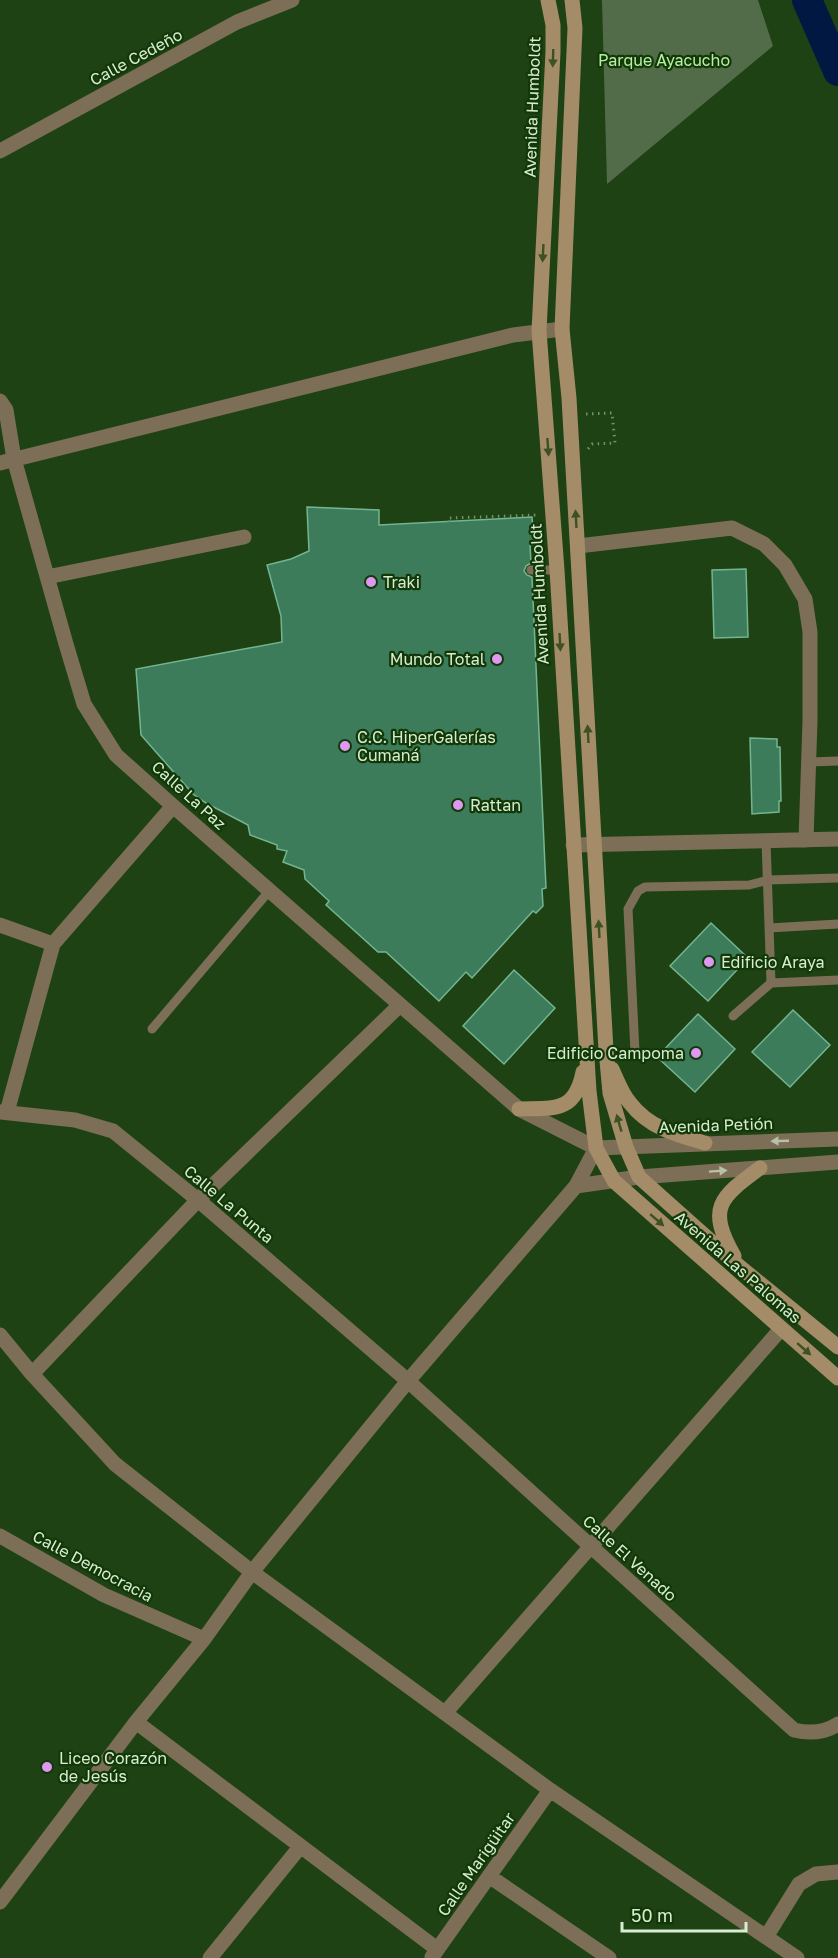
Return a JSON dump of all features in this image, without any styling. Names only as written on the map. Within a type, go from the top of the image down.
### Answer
[{"type":"main road","name":"Avenida Humboldt","points":[[549,0],[553,25],[553,52],[539,331],[557,570],[586,1057],[596,1148],[614,1181]]},
{"type":"main road","points":[[572,0],[574,28],[562,329],[578,546],[606,1059],[610,1093],[626,1147],[639,1177]]},
{"type":"main road","points":[[548,142],[570,141]]},
{"type":"main road","points":[[519,1109],[555,1108],[570,1102],[580,1087],[586,1057]]},
{"type":"main road","points":[[606,1059],[629,1103],[645,1118],[661,1130],[705,1143]]},
{"type":"main road","points":[[740,1267],[719,1223],[720,1207],[736,1185],[760,1168]]},
{"type":"main road","name":"Avenida Las Palomas","points":[[639,1177],[740,1267],[838,1347]]},
{"type":"main road","name":"Avenida Las Palomas","points":[[614,1181],[838,1378]]},
{"type":"street","name":"Calle Cedeño","points":[[0,151],[237,22],[292,0]]},
{"type":"street","points":[[7,461],[502,338],[562,329]]},
{"type":"street","name":"Calle La Paz","points":[[0,401],[6,410],[7,461],[47,577],[84,704],[116,754],[519,1109],[596,1148]]},
{"type":"street","points":[[578,546],[732,528],[764,544],[785,565],[805,598],[810,632],[806,840]]},
{"type":"street","points":[[47,577],[244,537]]},
{"type":"street","points":[[4,1112],[54,944],[173,806]]},
{"type":"street","points":[[573,845],[838,839]]},
{"type":"street","points":[[0,925],[54,944]]},
{"type":"street","points":[[32,1374],[198,1200],[400,1005]]},
{"type":"street","name":"Calle La Punta","points":[[4,1112],[75,1120],[113,1131],[198,1200],[408,1381]]},
{"type":"street","name":"Avenida Petión","points":[[596,1148],[838,1139]]},
{"type":"street","points":[[0,1902],[136,1722],[204,1639],[252,1572],[408,1381],[576,1186],[596,1148]]},
{"type":"street","points":[[576,1186],[639,1177],[838,1162]]},
{"type":"street","points":[[445,1713],[781,1329]]},
{"type":"street","points":[[0,1335],[32,1374],[115,1464],[252,1572],[550,1790],[797,1958]]},
{"type":"street","name":"Calle El Venado","points":[[408,1381],[794,1730],[808,1733],[822,1732],[838,1724]]},
{"type":"street","name":"Calle Democracia","points":[[0,1536],[104,1595],[204,1639]]},
{"type":"street","points":[[136,1722],[300,1847],[434,1954]]},
{"type":"street","name":"Calle Marigüitar","points":[[434,1954],[550,1790]]},
{"type":"street","points":[[210,1958],[300,1847]]},
{"type":"street","points":[[766,1937],[799,1884],[816,1874],[838,1872]]},
{"type":"street","points":[[489,1876],[609,1958]]},
{"type":"lane","points":[[531,570],[557,570]]},
{"type":"lane","points":[[809,762],[838,761]]},
{"type":"lane","points":[[766,841],[771,982]]},
{"type":"lane","points":[[634,1052],[628,909],[638,891],[645,887],[749,885],[768,880],[838,878]]},
{"type":"lane","points":[[152,1029],[270,890]]},
{"type":"lane","points":[[769,928],[838,924]]},
{"type":"lane","points":[[733,1016],[771,982],[838,980]]},
{"type":"path","points":[[570,415],[612,413],[615,443]]},
{"type":"green space","name":"Parque Ayacucho","points":[[602,0],[758,0],[773,46],[607,184]]},
{"type":"building","name":"C.C. HiperGalerías Cumaná","points":[[307,507],[379,510],[379,525],[532,517],[534,545],[530,545],[531,563],[524,571],[532,577],[546,888],[542,889],[543,906],[536,913],[533,911],[472,978],[466,972],[439,1001],[386,952],[378,952],[326,905],[329,901],[305,879],[304,870],[283,862],[287,851],[277,849],[277,845],[250,835],[248,825],[193,794],[141,735],[136,669],[282,642],[281,616],[267,565],[291,559],[309,551]]},
{"type":"building","points":[[746,569],[748,637],[714,638],[712,570]]},
{"type":"building","points":[[750,738],[777,739],[777,747],[780,747],[781,801],[779,801],[779,812],[752,814]]},
{"type":"building","name":"Edificio Araya","points":[[711,923],[748,958],[708,1001],[670,966]]},
{"type":"building","points":[[514,970],[555,1008],[504,1064],[463,1026]]},
{"type":"building","points":[[793,1010],[830,1045],[790,1087],[752,1052]]},
{"type":"building","name":"Edificio Campoma","points":[[698,1014],[735,1049],[695,1092],[657,1057]]},
{"type":"waterway","points":[[807,0],[838,71]]},
{"type":"place","name":"Traki","points":[[371,582]]},
{"type":"place","name":"Mundo Total","points":[[497,659]]},
{"type":"place","name":"C.C. HiperGalerías Cumaná","points":[[345,746]]},
{"type":"place","name":"Rattan","points":[[458,805]]},
{"type":"place","name":"Edificio Araya","points":[[709,962]]},
{"type":"place","name":"Edificio Campoma","points":[[696,1053]]},
{"type":"place","name":"Liceo Corazón de Jesús","points":[[47,1767]]}]
